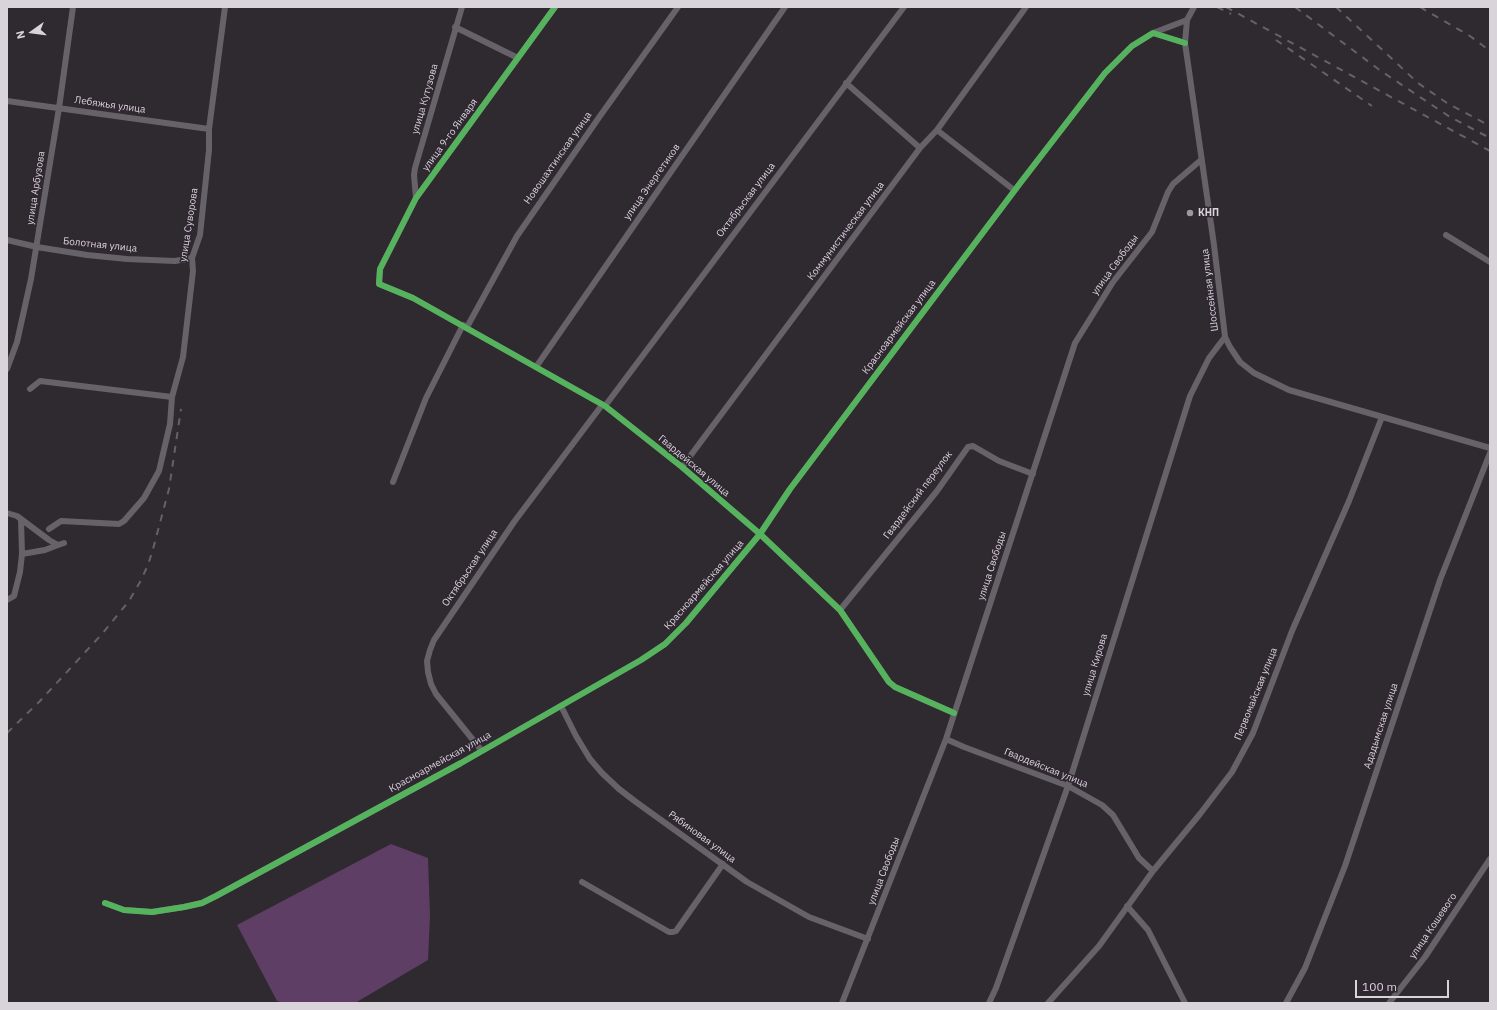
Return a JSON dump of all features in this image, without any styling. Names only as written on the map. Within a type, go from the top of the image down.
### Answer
[{"type":"street","name":"улица Арбузова","points":[[7,370],[17,342],[37,247],[73,7]]},
{"type":"street","name":"улица Суворова","points":[[49,529],[61,521],[119,524],[130,516],[144,498],[159,471],[170,424],[172,397],[183,357],[193,271],[192,258],[200,235],[209,150],[209,129],[225,7]]},
{"type":"street","name":"улица Кутузова","points":[[416,198],[414,175],[415,168],[462,7]]},
{"type":"street","name":"улица 9-го Января","points":[[379,284],[380,269],[416,198],[555,7]]},
{"type":"street","name":"Новошахтинская улица","points":[[393,482],[426,398],[516,236],[678,7]]},
{"type":"street","name":"улица Энергетиков","points":[[536,367],[785,7]]},
{"type":"street","name":"Октябрьская улица","points":[[482,751],[436,694],[428,672],[427,661],[434,640],[514,522],[904,7]]},
{"type":"street","name":"Коммунистическая улица","points":[[682,467],[920,148],[937,130],[1026,7]]},
{"type":"street","points":[[1187,20],[1194,7]]},
{"type":"street","name":"Красноармейская улица","points":[[105,902],[124,910],[152,912],[184,908],[202,903],[238,885],[482,751],[641,660],[665,644],[686,623],[760,534],[790,489],[1014,190],[1105,73],[1132,46],[1153,33],[1187,20]]},
{"type":"street","name":"Шоссейная улица","points":[[1187,20],[1185,43],[1196,109],[1201,160],[1214,245],[1225,337],[1240,362],[1254,373],[1289,390],[1490,448]]},
{"type":"street","points":[[455,27],[518,58]]},
{"type":"street","points":[[1153,33],[1185,43]]},
{"type":"street","points":[[846,83],[920,148]]},
{"type":"street","name":"Лебяжья улица","points":[[7,101],[209,129]]},
{"type":"street","points":[[937,130],[1014,190]]},
{"type":"street","name":"улица Свободы","points":[[842,1003],[946,739],[1075,343],[1113,282],[1152,232],[1168,192],[1173,184],[1201,160]]},
{"type":"street","points":[[1446,235],[1490,262]]},
{"type":"street","name":"Болотная улица","points":[[7,240],[37,247],[87,255],[127,259],[175,261],[192,258]]},
{"type":"street","name":"Гвардейская улица","points":[[379,284],[413,298],[465,326],[603,405],[682,467],[760,534],[840,610],[889,682],[904,692],[954,713]]},
{"type":"street","name":"улица Кирова","points":[[989,1003],[996,988],[1068,786],[1190,396],[1209,358],[1225,337]]},
{"type":"street","points":[[30,389],[40,381],[172,397]]},
{"type":"street","name":"Первомайская улица","points":[[1048,1003],[1099,946],[1153,871],[1232,772],[1253,733],[1292,631],[1349,500],[1382,417]]},
{"type":"street","name":"Гвардейский переулок","points":[[840,610],[937,491],[968,447],[973,446],[999,461],[1032,474]]},
{"type":"street","name":"Ададымская улица","points":[[1286,1003],[1305,968],[1345,866],[1440,580],[1490,453]]},
{"type":"street","points":[[7,513],[17,516],[49,540],[61,544],[45,550],[22,554]]},
{"type":"street","points":[[7,600],[14,596],[17,586],[22,554],[21,519]]},
{"type":"street","name":"Рябиновая улица","points":[[560,706],[590,759],[602,774],[631,798],[747,882],[809,917],[868,939]]},
{"type":"street","name":"Гвардейская улица","points":[[946,739],[1068,786],[1088,796],[1113,815],[1140,858],[1153,871]]},
{"type":"street","name":"улица Кошевого","points":[[1389,1003],[1425,957],[1490,859]]},
{"type":"street","points":[[582,882],[669,932],[673,932],[676,931],[723,864]]},
{"type":"street","points":[[1127,906],[1148,930],[1185,1003]]},
{"type":"shaded area","points":[[391,844],[428,858],[430,916],[428,960],[355,1003],[284,1003],[277,1001],[237,925]]},
{"type":"railway","points":[[1217,7],[1231,14]]},
{"type":"railway","points":[[1226,7],[1490,151]]},
{"type":"railway","points":[[1295,7],[1381,71],[1450,117],[1490,138]]},
{"type":"railway","points":[[1336,7],[1418,83],[1447,103],[1490,126]]},
{"type":"railway","points":[[1420,7],[1470,36],[1490,51]]},
{"type":"railway","points":[[1276,40],[1372,106]]},
{"type":"railway","points":[[7,733],[40,701],[102,634],[129,601],[140,582],[148,565],[153,549],[169,489],[181,409]]},
{"type":"cycle path","points":[[555,7],[416,198],[380,269],[379,284],[413,298],[605,406],[682,467],[760,534],[840,610],[889,682],[895,687],[954,713]]},
{"type":"cycle path","points":[[105,903],[124,910],[152,912],[202,903],[461,763],[641,660],[665,644],[686,623],[760,534],[790,489],[1105,73],[1132,46],[1153,33],[1185,43]]},
{"type":"place","name":"КНП","points":[[1190,213]]}]
